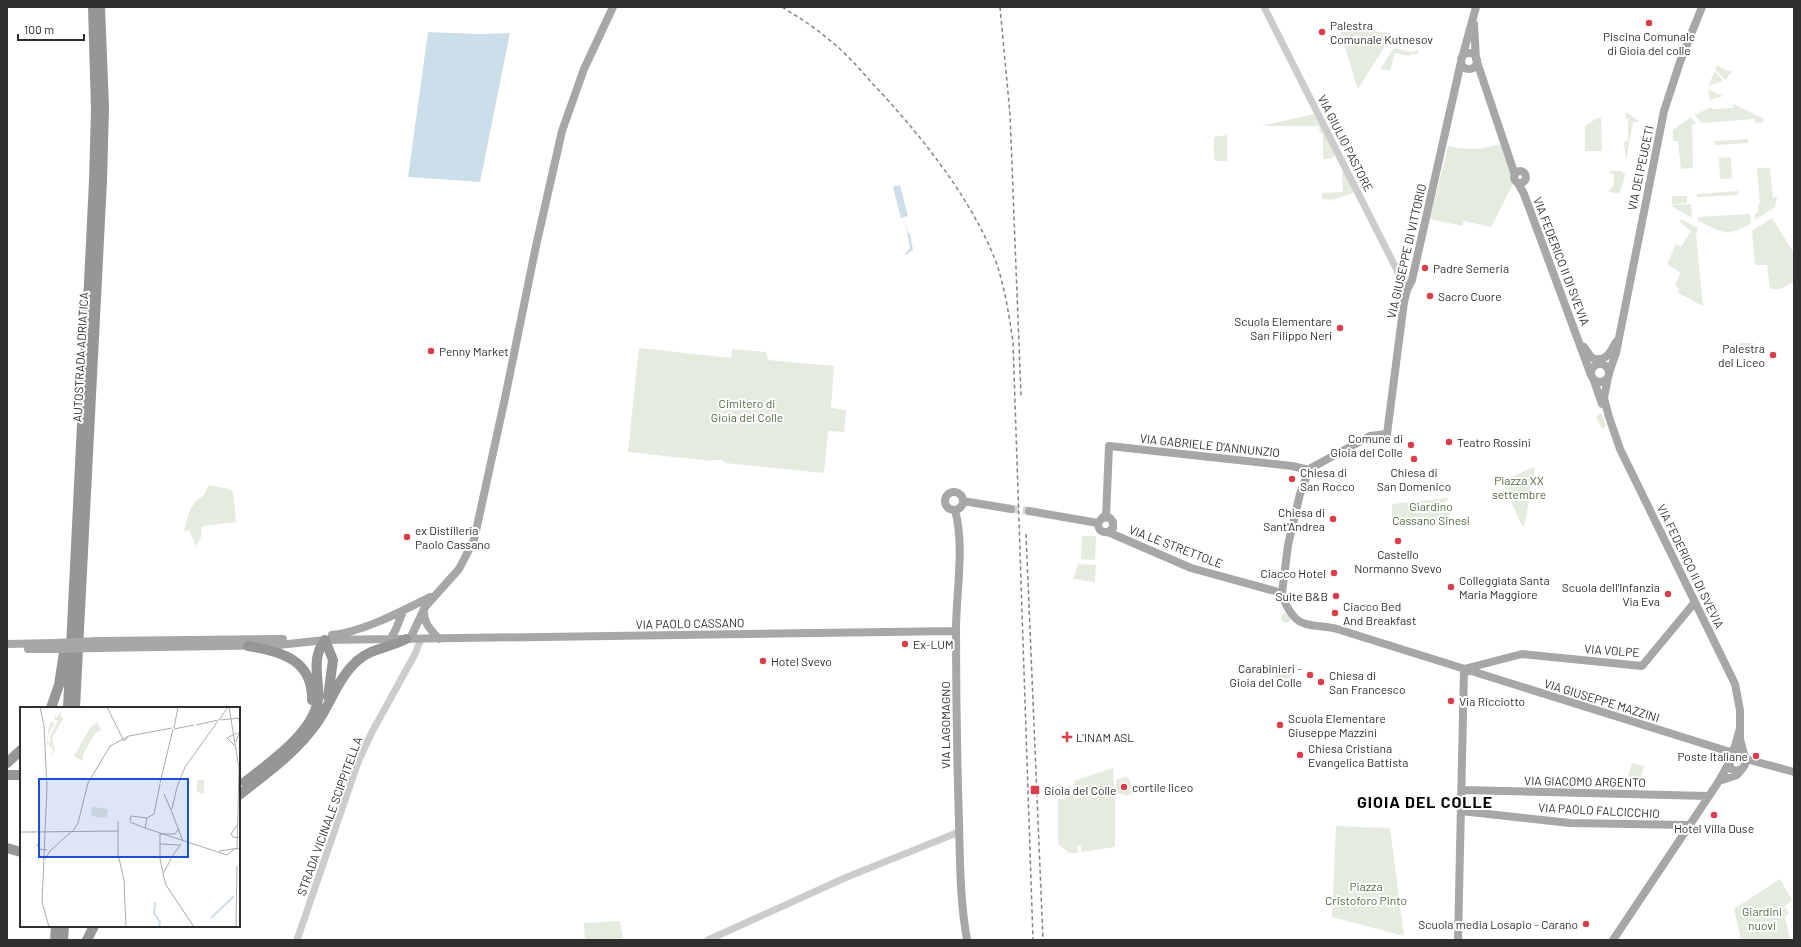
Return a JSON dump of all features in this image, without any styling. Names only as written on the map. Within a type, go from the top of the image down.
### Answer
[{"type":"highway","name":"AUTOSTRADA ADRIATICA","points":[[93,7],[98,31]]},
{"type":"highway","name":"AUTOSTRADA ADRIATICA","points":[[76,707],[102,181],[98,31],[100,7]]},
{"type":"highway","name":"AUTOSTRADA ADRIATICA","points":[[68,707],[99,67]]},
{"type":"highway","points":[[51,707],[63,668],[76,551]]},
{"type":"highway","points":[[240,794],[286,758],[309,734],[344,676],[357,660],[372,651],[399,643],[406,639]]},
{"type":"highway","points":[[324,640],[333,660],[325,709]]},
{"type":"highway","points":[[240,786],[296,739],[310,720],[318,699],[318,656],[324,640]]},
{"type":"highway","points":[[248,646],[282,653],[300,666],[307,677],[312,691],[310,720]]},
{"type":"highway","points":[[79,650],[80,707]]},
{"type":"highway","points":[[7,763],[20,751]]},
{"type":"highway","points":[[7,775],[20,775]]},
{"type":"highway","points":[[7,848],[20,852]]},
{"type":"highway","points":[[55,940],[56,927]]},
{"type":"highway","points":[[63,940],[64,927]]},
{"type":"highway","points":[[87,940],[94,927]]},
{"type":"main road","points":[[396,629],[406,639],[424,607],[459,569],[474,540],[536,246],[561,137],[584,69],[613,7]]},
{"type":"main road","name":"VIA DEI PEUCETI","points":[[1608,375],[1616,353],[1664,111],[1680,62],[1702,7]]},
{"type":"main road","points":[[1475,9],[1461,60],[1464,67],[1469,69],[1482,82]]},
{"type":"main road","points":[[1475,9],[1474,38],[1482,82],[1511,162],[1518,176],[1525,173],[1526,179],[1524,194]]},
{"type":"main road","points":[[1461,60],[1464,55],[1469,54],[1475,56],[1477,60]]},
{"type":"main road","name":"VIA GIUSEPPE DI VITTORIO","points":[[1309,470],[1370,436],[1387,434],[1404,302],[1407,290],[1412,280],[1459,75],[1461,60]]},
{"type":"main road","points":[[1459,75],[1475,66],[1477,60]]},
{"type":"main road","name":"VIA FEDERICO II DI SVEVIA","points":[[1518,176],[1620,449],[1733,679],[1739,703],[1741,744],[1745,756]]},
{"type":"main road","points":[[1578,336],[1588,354],[1608,368],[1608,375],[1602,398]]},
{"type":"main road","points":[[1608,375],[1601,382],[1592,377],[1592,369],[1608,354],[1618,338]]},
{"type":"main road","name":"VIA GABRIELE D'ANNUNZIO","points":[[1106,517],[1108,446],[1292,466],[1309,470]]},
{"type":"main road","points":[[1282,593],[1288,545],[1300,494],[1309,470]]},
{"type":"main road","points":[[952,492],[961,496],[963,501],[961,506],[955,510],[950,509],[946,505],[945,499],[952,492]]},
{"type":"main road","points":[[963,501],[1011,509]]},
{"type":"main road","name":"VIA LAGOMAGNO","points":[[955,510],[958,521],[959,556],[956,630],[959,832],[962,905],[967,940]]},
{"type":"main road","points":[[1029,512],[1098,523]]},
{"type":"main road","points":[[1106,517],[1112,520],[1114,525],[1108,532],[1100,531],[1098,523],[1101,518],[1106,517]]},
{"type":"main road","name":"VIA LE STRETTOLE","points":[[1108,532],[1191,568],[1282,593]]},
{"type":"main road","points":[[299,639],[348,633],[403,611],[437,593]]},
{"type":"main road","name":"VIA GIUSEPPE MAZZINI","points":[[1282,593],[1284,600],[1295,617],[1302,623],[1337,629],[1734,753]]},
{"type":"main road","name":"VIA VOLPE","points":[[1464,669],[1522,654],[1642,666],[1695,602]]},
{"type":"main road","points":[[424,607],[426,625],[439,639]]},
{"type":"main road","points":[[390,640],[403,611]]},
{"type":"main road","name":"VIA PAOLO CASSANO","points":[[324,640],[956,630]]},
{"type":"main road","points":[[7,648],[299,639],[324,640]]},
{"type":"main road","points":[[97,645],[248,646],[279,645],[324,640]]},
{"type":"main road","points":[[7,644],[54,646]]},
{"type":"main road","points":[[1458,940],[1464,669]]},
{"type":"main road","name":"VIA FEDERICO II DI SVEVIA","points":[[1734,753],[1740,728]]},
{"type":"main road","points":[[1613,940],[1719,781],[1734,753],[1738,752],[1745,756],[1794,772]]},
{"type":"main road","points":[[1719,781],[1738,775],[1742,770],[1745,756]]},
{"type":"main road","points":[[1729,763],[1730,767],[1734,770],[1742,770]]},
{"type":"main road","name":"VIA GIACOMO ARGENTO","points":[[1462,790],[1708,796]]},
{"type":"main road","name":"VIA PAOLO FALCICCHIO","points":[[1462,811],[1570,823],[1689,825]]},
{"type":"street","name":"VIA GIULIO PASTORE","points":[[1264,7],[1407,290]]},
{"type":"street","name":"STRADA VICINALE SCIPPITELLA","points":[[297,940],[358,762],[372,732],[422,639]]},
{"type":"street","points":[[708,940],[847,877],[959,832]]},
{"type":"green space","points":[[1337,23],[1390,33],[1390,38],[1358,89]]},
{"type":"green space","points":[[1394,48],[1413,52],[1419,49],[1417,54],[1411,54],[1410,56],[1395,53],[1390,71],[1380,69]]},
{"type":"green space","points":[[1717,66],[1732,72],[1725,80],[1715,69]]},
{"type":"green space","points":[[1715,71],[1723,81],[1708,86]]},
{"type":"green space","points":[[1708,89],[1723,96],[1710,100]]},
{"type":"green space","points":[[1733,104],[1764,119],[1763,122],[1755,123],[1754,119],[1701,123],[1695,115],[1711,107],[1712,109],[1733,108]]},
{"type":"green space","points":[[1626,112],[1639,122],[1633,122],[1626,161],[1624,142],[1628,140],[1628,119],[1625,119]]},
{"type":"green space","points":[[1314,114],[1335,155],[1333,158],[1323,159],[1323,134],[1320,133],[1319,126],[1261,126]]},
{"type":"green space","points":[[1691,117],[1696,124],[1692,124],[1693,168],[1681,169],[1678,141],[1673,141],[1673,130]]},
{"type":"green space","points":[[1597,118],[1601,118],[1602,151],[1585,151],[1585,126]]},
{"type":"green space","points":[[1227,135],[1227,161],[1216,161],[1214,158],[1214,137]]},
{"type":"green space","points":[[1748,139],[1748,143],[1715,145],[1715,141]]},
{"type":"green space","points":[[1500,144],[1514,182],[1491,227],[1464,221],[1462,226],[1430,219],[1448,146],[1474,149]]},
{"type":"green space","points":[[1731,157],[1732,178],[1720,179],[1719,158]]},
{"type":"green space","points":[[1757,168],[1770,168],[1773,197],[1777,197],[1775,207],[1755,220],[1755,213],[1758,213],[1758,204],[1760,204]]},
{"type":"green space","points":[[1342,169],[1355,192],[1333,200],[1322,199],[1322,193],[1343,192]]},
{"type":"green space","points":[[1610,171],[1623,171],[1623,173],[1626,173],[1619,194],[1608,191],[1614,185],[1614,174],[1610,174]]},
{"type":"green space","points":[[1738,191],[1738,195],[1697,197],[1697,194]]},
{"type":"green space","points":[[1672,196],[1687,196],[1687,203],[1672,204]]},
{"type":"green space","points":[[1691,204],[1692,218],[1670,205]]},
{"type":"green space","points":[[1750,214],[1751,223],[1736,231],[1730,232],[1724,232],[1698,221],[1698,217]]},
{"type":"green space","points":[[1772,218],[1794,253],[1794,281],[1781,289],[1770,289],[1767,265],[1755,265],[1752,231]]},
{"type":"green space","points":[[1681,219],[1698,228],[1696,234],[1703,306],[1678,293],[1679,289],[1675,284],[1681,273],[1667,264],[1676,244],[1681,247],[1691,231],[1680,222]]},
{"type":"green space","points":[[1733,343],[1754,343],[1754,354],[1733,354]]},
{"type":"green space","name":"Cimitero di Gioia del Colle","points":[[639,348],[731,358],[732,349],[766,352],[768,360],[834,366],[831,408],[846,410],[844,432],[828,431],[824,473],[725,463],[722,460],[712,461],[628,452]]},
{"type":"green space","points":[[1601,413],[1606,426],[1602,429],[1596,417]]},
{"type":"green space","name":"Piazza XX settembre","points":[[1534,467],[1524,527],[1522,526],[1503,483],[1504,480]]},
{"type":"green space","points":[[209,485],[229,489],[233,492],[236,522],[204,526],[201,529],[201,537],[196,546],[189,530],[185,531],[184,529],[190,510],[195,502],[203,496]]},
{"type":"green space","name":"Giardino Cassano Sinesi","points":[[1448,498],[1448,501],[1444,502],[1444,509],[1450,510],[1449,526],[1418,526],[1418,521],[1392,521],[1392,504]]},
{"type":"green space","points":[[1082,536],[1096,536],[1095,560],[1081,559]]},
{"type":"green space","points":[[1078,564],[1096,565],[1095,582],[1073,579]]},
{"type":"green space","points":[[1286,613],[1291,618],[1286,623],[1281,618]]},
{"type":"green space","points":[[1277,665],[1298,666],[1284,683],[1278,682],[1276,679]]},
{"type":"green space","points":[[1632,763],[1644,766],[1637,791],[1625,787]]},
{"type":"green space","points":[[1113,768],[1115,798],[1115,847],[1081,852],[1081,846],[1077,846],[1078,853],[1069,853],[1058,844],[1058,799],[1065,799],[1066,786],[1071,792],[1073,791],[1075,799],[1080,797],[1074,781]]},
{"type":"green space","name":"cortile liceo","points":[[1126,777],[1129,778],[1134,793],[1125,796],[1125,794],[1117,794],[1116,780]]},
{"type":"green space","name":"Piazza Cristoforo Pinto","points":[[1336,826],[1390,828],[1404,936],[1332,917]]},
{"type":"green space","name":"Giardini nuovi","points":[[1780,879],[1792,900],[1784,907],[1789,912],[1785,917],[1790,939],[1741,940],[1734,909]]},
{"type":"green space","points":[[620,921],[623,940],[585,940],[584,923]]},
{"type":"water","points":[[428,32],[479,34],[510,33],[480,182],[408,177]]},
{"type":"water","points":[[900,185],[908,216],[901,218],[893,187]]},
{"type":"water","points":[[904,217],[908,233],[910,234],[913,250],[906,255],[905,254],[910,248]]},
{"type":"tunnel","points":[[1011,509],[1029,511]]},
{"type":"railway","points":[[782,7],[816,30],[845,54],[890,102],[925,144],[958,190],[973,214],[996,262],[1002,282],[1013,342],[1033,940]]},
{"type":"railway","points":[[1000,7],[1010,114],[1021,396]]},
{"type":"railway","points":[[1026,534],[1043,940]]},
{"type":"place","name":"Piscina Comunale di Gioia del colle","points":[[1649,23]]},
{"type":"place","name":"Palestra Comunale Kutnesov","points":[[1322,32]]},
{"type":"place","name":"Padre Semeria","points":[[1425,268]]},
{"type":"place","name":"Sacro Cuore","points":[[1430,296]]},
{"type":"place","name":"Scuola Elementare San Filippo Neri","points":[[1340,328]]},
{"type":"place","name":"Penny Market","points":[[431,351]]},
{"type":"place","name":"Palestra del Liceo","points":[[1773,355]]},
{"type":"place","name":"Teatro Rossini","points":[[1449,442]]},
{"type":"place","name":"Comune di Gioia del Colle","points":[[1411,445]]},
{"type":"place","name":"Chiesa di San Domenico","points":[[1414,459]]},
{"type":"place","name":"Chiesa di San Rocco","points":[[1292,479]]},
{"type":"place","name":"Chiesa di Sant'Andrea","points":[[1333,519]]},
{"type":"place","name":"ex Distilleria Paolo Cassano","points":[[407,537]]},
{"type":"place","name":"Castello Normanno Svevo","points":[[1398,541]]},
{"type":"place","name":"Ciacco Hotel","points":[[1334,573]]},
{"type":"place","name":"Colleggiata Santa Maria Maggiore","points":[[1451,587]]},
{"type":"place","name":"Scuola dell'Infanzia Via Eva","points":[[1668,594]]},
{"type":"place","name":"Suite B&B","points":[[1336,596]]},
{"type":"place","name":"Ciacco Bed And Breakfast","points":[[1335,613]]},
{"type":"place","name":"Ex-LUM","points":[[905,644]]},
{"type":"place","name":"Hotel Svevo","points":[[763,661]]},
{"type":"place","name":"Carabinieri - Gioia del Colle","points":[[1310,675]]},
{"type":"place","name":"Chiesa di San Francesco","points":[[1321,682]]},
{"type":"place","name":"Via Ricciotto","points":[[1451,701]]},
{"type":"place","name":"Scuola Elementare Giuseppe Mazzini","points":[[1280,725]]},
{"type":"place","name":"L'INAM ASL","points":[[1067,737]]},
{"type":"place","name":"Chiesa Cristiana Evangelica Battista","points":[[1300,755]]},
{"type":"place","name":"Poste Italiane","points":[[1756,756]]},
{"type":"place","name":"cortile liceo","points":[[1124,787]]},
{"type":"place","name":"Gioia del Colle","points":[[1035,790]]},
{"type":"place","name":"Hotel Villa Duse","points":[[1714,815]]},
{"type":"place","name":"Scuola media Losapio - Carano","points":[[1586,924]]},
{"type":"district","name":"GIOIA DEL COLLE","points":[[1425,801]]}]
